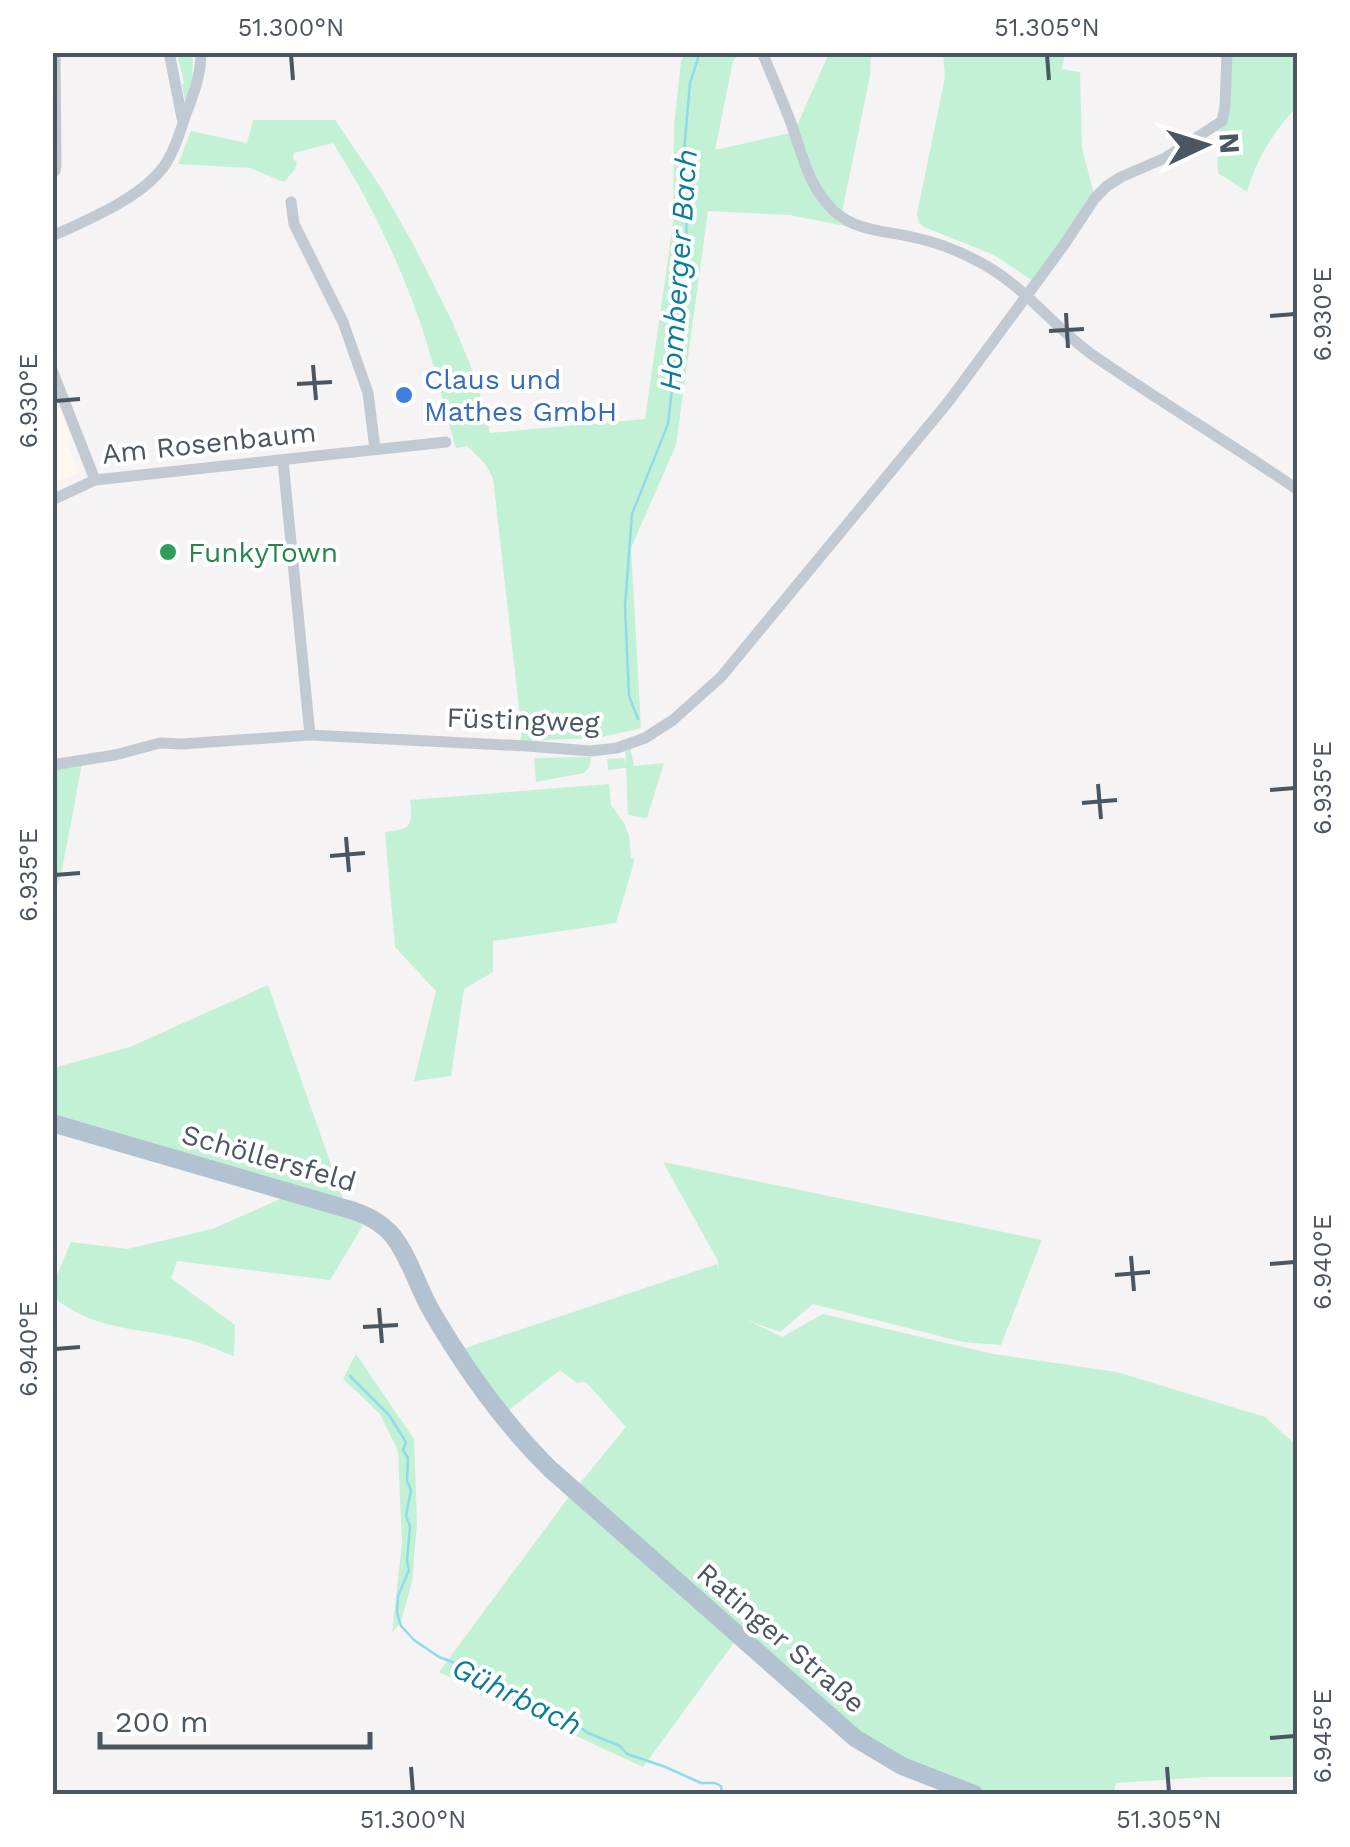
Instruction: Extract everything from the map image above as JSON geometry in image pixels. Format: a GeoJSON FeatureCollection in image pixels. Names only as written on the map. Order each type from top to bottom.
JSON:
{"type":"FeatureCollection","features":[{"type":"Feature","properties":{"kind":"main road","name":"Schöllersfeld"},"geometry":{"type":"LineString","coordinates":[[52,1123],[378,1221],[396,1241],[434,1316],[490,1398],[538,1457],[573,1491]]}},
{"type":"Feature","properties":{"kind":"main road","name":"Ratinger Straße"},"geometry":{"type":"LineString","coordinates":[[573,1491],[855,1738],[887,1758],[974,1794]]}},
{"type":"Feature","properties":{"kind":"street"},"geometry":{"type":"LineString","coordinates":[[54,169],[55,52]]}},
{"type":"Feature","properties":{"kind":"street"},"geometry":{"type":"LineString","coordinates":[[169,52],[183,122]]}},
{"type":"Feature","properties":{"kind":"street"},"geometry":{"type":"LineString","coordinates":[[52,236],[100,213],[157,176],[169,159],[183,122],[199,75],[201,52]]}},
{"type":"Feature","properties":{"kind":"street"},"geometry":{"type":"LineString","coordinates":[[762,52],[810,178],[836,214],[864,227],[916,238],[1005,277],[1091,354],[1298,490]]}},
{"type":"Feature","properties":{"kind":"street","name":"Füstingweg"},"geometry":{"type":"LineString","coordinates":[[52,765],[160,744],[310,735],[591,751],[632,743],[662,728],[721,678],[948,401],[1095,198],[1108,186],[1165,158],[1222,121],[1228,52]]}},
{"type":"Feature","properties":{"kind":"street"},"geometry":{"type":"LineString","coordinates":[[291,202],[294,224],[343,322],[368,393],[375,450]]}},
{"type":"Feature","properties":{"kind":"street"},"geometry":{"type":"LineString","coordinates":[[52,370],[94,480]]}},
{"type":"Feature","properties":{"kind":"street","name":"Am Rosenbaum"},"geometry":{"type":"LineString","coordinates":[[52,500],[94,480],[446,442]]}},
{"type":"Feature","properties":{"kind":"street"},"geometry":{"type":"LineString","coordinates":[[283,461],[310,735]]}},
{"type":"Feature","properties":{"kind":"shaded area"},"geometry":{"type":"Polygon","coordinates":[[[53,389],[71,437],[67,439],[78,473],[53,483],[53,389]]]}},
{"type":"Feature","properties":{"kind":"green space"},"geometry":{"type":"Polygon","coordinates":[[[177,53],[193,53],[186,107],[184,83],[177,53]]]}},
{"type":"Feature","properties":{"kind":"green space"},"geometry":{"type":"Polygon","coordinates":[[[685,53],[740,53],[733,61],[715,150],[790,133],[799,161],[850,227],[790,215],[708,211],[676,445],[631,548],[641,728],[598,738],[520,741],[493,478],[467,446],[456,448],[411,299],[382,230],[346,164],[333,143],[294,153],[295,169],[284,182],[250,168],[178,164],[191,131],[247,143],[253,120],[335,120],[381,188],[452,321],[476,379],[490,433],[645,419],[673,224],[674,126],[685,53]]]}},
{"type":"Feature","properties":{"kind":"green space"},"geometry":{"type":"Polygon","coordinates":[[[829,53],[871,53],[842,213],[825,195],[796,128],[829,53]]]}},
{"type":"Feature","properties":{"kind":"green space"},"geometry":{"type":"Polygon","coordinates":[[[943,53],[1106,53],[1065,55],[1062,69],[1080,72],[1082,148],[1094,194],[1033,281],[994,255],[919,223],[917,214],[945,77],[943,53]]]}},
{"type":"Feature","properties":{"kind":"green space"},"geometry":{"type":"Polygon","coordinates":[[[1226,53],[1297,53],[1297,107],[1267,146],[1247,192],[1218,173],[1216,126],[1222,120],[1226,53]]]}},
{"type":"Feature","properties":{"kind":"green space"},"geometry":{"type":"Polygon","coordinates":[[[630,746],[634,766],[664,763],[647,818],[628,815],[626,768],[608,770],[607,759],[624,758],[626,764],[625,747],[630,746]]]}},
{"type":"Feature","properties":{"kind":"green space"},"geometry":{"type":"Polygon","coordinates":[[[591,757],[584,773],[536,782],[534,758],[591,757]]]}},
{"type":"Feature","properties":{"kind":"green space"},"geometry":{"type":"Polygon","coordinates":[[[82,764],[61,875],[53,897],[53,769],[82,764]]]}},
{"type":"Feature","properties":{"kind":"green space"},"geometry":{"type":"Polygon","coordinates":[[[609,784],[611,805],[624,823],[631,858],[635,859],[616,923],[493,941],[493,972],[464,989],[451,1076],[414,1081],[436,991],[395,947],[385,832],[408,825],[410,800],[609,784]]]}},
{"type":"Feature","properties":{"kind":"green space"},"geometry":{"type":"Polygon","coordinates":[[[268,985],[344,1202],[53,1115],[53,1068],[130,1047],[268,985]]]}},
{"type":"Feature","properties":{"kind":"green space"},"geometry":{"type":"Polygon","coordinates":[[[663,1162],[1042,1240],[1001,1345],[963,1342],[813,1304],[780,1332],[747,1320],[782,1337],[823,1314],[993,1354],[1117,1372],[1265,1417],[1297,1446],[1297,1777],[1116,1783],[1113,1794],[988,1794],[904,1762],[880,1750],[576,1488],[626,1427],[586,1382],[577,1383],[560,1370],[509,1410],[462,1349],[717,1264],[719,1271],[718,1261],[663,1162]]]}},
{"type":"Feature","properties":{"kind":"green space"},"geometry":{"type":"Polygon","coordinates":[[[287,1196],[366,1220],[330,1280],[177,1261],[171,1278],[235,1325],[234,1356],[188,1339],[99,1322],[53,1297],[52,1277],[56,1277],[71,1242],[127,1249],[212,1229],[287,1196]]]}},
{"type":"Feature","properties":{"kind":"green space"},"geometry":{"type":"Polygon","coordinates":[[[356,1354],[414,1439],[417,1523],[412,1582],[401,1621],[392,1633],[402,1543],[398,1451],[380,1414],[343,1379],[356,1354]]]}},
{"type":"Feature","properties":{"kind":"green space"},"geometry":{"type":"Polygon","coordinates":[[[571,1494],[736,1640],[643,1767],[439,1672],[571,1494]]]}},
{"type":"Feature","properties":{"kind":"waterway","name":"Homberger Bach"},"geometry":{"type":"LineString","coordinates":[[638,719],[629,696],[625,606],[632,514],[668,424],[686,245],[684,151],[690,83],[700,52]]}},
{"type":"Feature","properties":{"kind":"waterway","name":"Gührbach"},"geometry":{"type":"LineString","coordinates":[[350,1376],[389,1415],[406,1442],[403,1450],[408,1458],[407,1481],[411,1490],[406,1516],[410,1526],[409,1570],[398,1596],[401,1626],[439,1657],[466,1667],[498,1690],[544,1714],[570,1720],[588,1733],[620,1746],[627,1754],[701,1783],[715,1783],[721,1786],[722,1794]]}},
{"type":"Feature","properties":{"kind":"place","name":"Claus und Mathes GmbH"},"geometry":{"type":"Point","coordinates":[404,395]}},
{"type":"Feature","properties":{"kind":"place","name":"FunkyTown"},"geometry":{"type":"Point","coordinates":[168,552]}}]}
